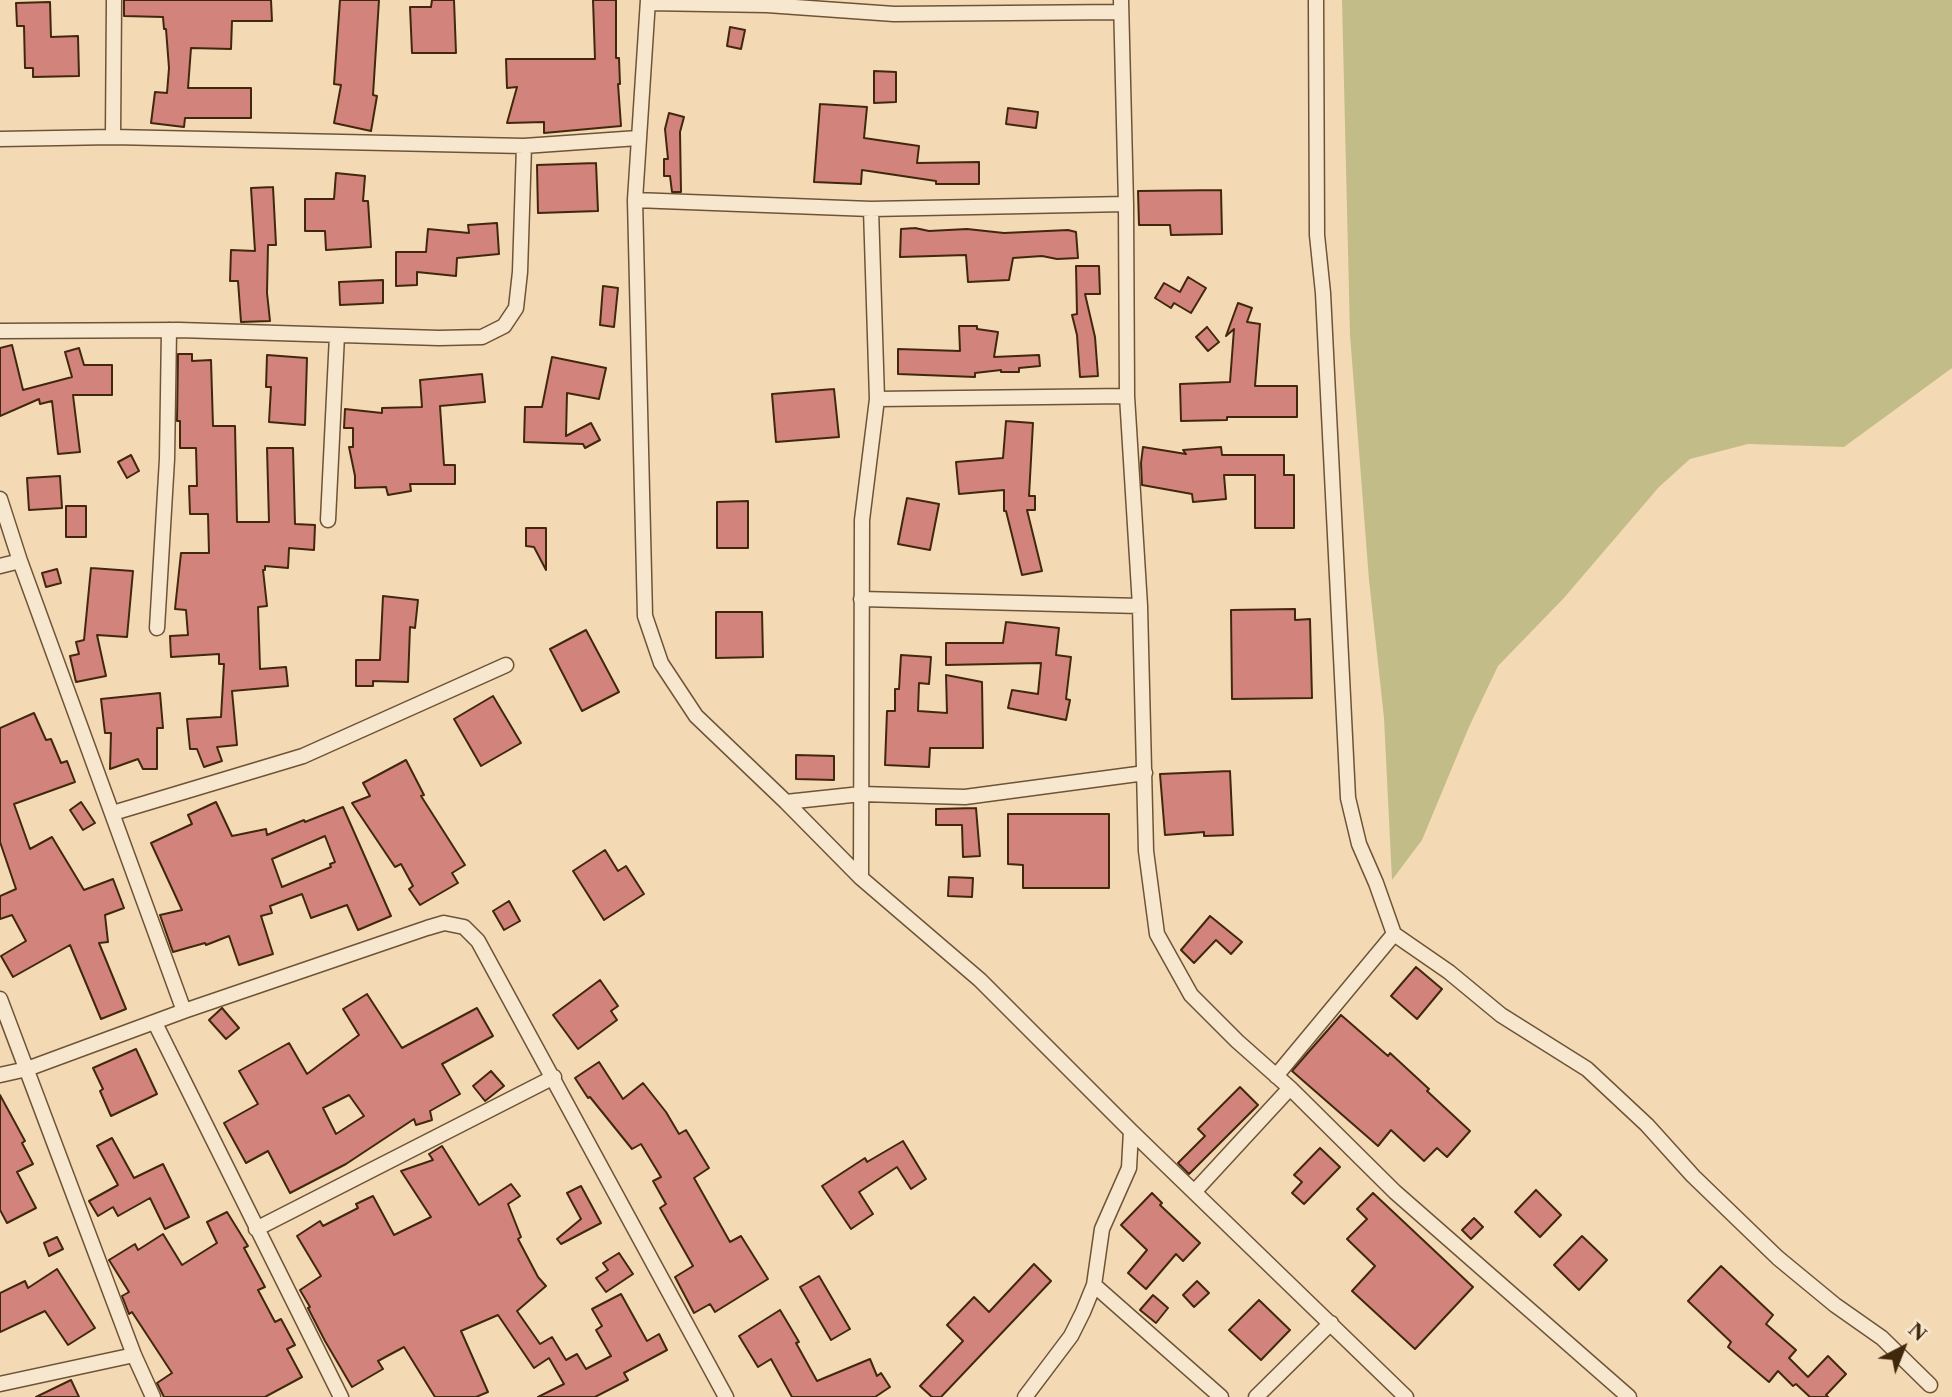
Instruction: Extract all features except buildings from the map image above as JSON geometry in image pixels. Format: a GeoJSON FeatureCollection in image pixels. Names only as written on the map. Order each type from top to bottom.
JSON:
{"type":"FeatureCollection","features":[{"type":"Feature","properties":{"kind":"street"},"geometry":{"type":"LineString","coordinates":[[113,137],[114,0]]}},
{"type":"Feature","properties":{"kind":"street"},"geometry":{"type":"LineString","coordinates":[[1316,0],[1317,235],[1323,293],[1348,797],[1359,844],[1377,883],[1394,934],[1449,972],[1501,1014],[1587,1069],[1647,1125],[1693,1176],[1778,1258],[1835,1305],[1882,1338],[1930,1385]]}},
{"type":"Feature","properties":{"kind":"street"},"geometry":{"type":"LineString","coordinates":[[1406,1397],[1131,1131],[980,980],[861,878],[696,716],[661,663],[645,616],[635,200],[648,2],[767,5],[894,14],[1121,6],[1128,396],[1140,606],[1146,850],[1157,934],[1191,995],[1237,1041],[1290,1088],[1395,1192],[1629,1397]]}},
{"type":"Feature","properties":{"kind":"street"},"geometry":{"type":"LineString","coordinates":[[0,139],[113,137],[524,146],[638,138]]}},
{"type":"Feature","properties":{"kind":"street"},"geometry":{"type":"LineString","coordinates":[[0,331],[169,330],[482,337],[504,326],[516,308],[520,272],[524,146]]}},
{"type":"Feature","properties":{"kind":"street"},"geometry":{"type":"LineString","coordinates":[[635,200],[871,209],[1126,205]]}},
{"type":"Feature","properties":{"kind":"street"},"geometry":{"type":"LineString","coordinates":[[861,878],[862,520],[877,399],[871,209]]}},
{"type":"Feature","properties":{"kind":"street"},"geometry":{"type":"LineString","coordinates":[[157,628],[165,500],[169,330]]}},
{"type":"Feature","properties":{"kind":"street"},"geometry":{"type":"LineString","coordinates":[[328,520],[337,335]]}},
{"type":"Feature","properties":{"kind":"street"},"geometry":{"type":"LineString","coordinates":[[877,399],[1128,396]]}},
{"type":"Feature","properties":{"kind":"street"},"geometry":{"type":"LineString","coordinates":[[0,499],[20,561],[184,1011]]}},
{"type":"Feature","properties":{"kind":"street"},"geometry":{"type":"LineString","coordinates":[[0,566],[20,561]]}},
{"type":"Feature","properties":{"kind":"street"},"geometry":{"type":"LineString","coordinates":[[860,599],[1140,606]]}},
{"type":"Feature","properties":{"kind":"street"},"geometry":{"type":"LineString","coordinates":[[113,813],[303,756],[506,665]]}},
{"type":"Feature","properties":{"kind":"street"},"geometry":{"type":"LineString","coordinates":[[786,802],[861,794],[965,797],[1145,773]]}},
{"type":"Feature","properties":{"kind":"street"},"geometry":{"type":"LineString","coordinates":[[0,1075],[27,1069],[184,1011],[444,923],[464,927],[478,941],[554,1077],[726,1397]]}},
{"type":"Feature","properties":{"kind":"street"},"geometry":{"type":"LineString","coordinates":[[1276,1076],[1394,934]]}},
{"type":"Feature","properties":{"kind":"street"},"geometry":{"type":"LineString","coordinates":[[0,999],[134,1354],[153,1397]]}},
{"type":"Feature","properties":{"kind":"street"},"geometry":{"type":"LineString","coordinates":[[155,1023],[341,1397]]}},
{"type":"Feature","properties":{"kind":"street"},"geometry":{"type":"LineString","coordinates":[[256,1229],[554,1077]]}},
{"type":"Feature","properties":{"kind":"street"},"geometry":{"type":"LineString","coordinates":[[1195,1191],[1290,1088]]}},
{"type":"Feature","properties":{"kind":"street"},"geometry":{"type":"LineString","coordinates":[[1026,1397],[1071,1336],[1094,1285],[1102,1230],[1129,1168],[1131,1131]]}},
{"type":"Feature","properties":{"kind":"street"},"geometry":{"type":"LineString","coordinates":[[1094,1285],[1222,1397]]}},
{"type":"Feature","properties":{"kind":"street"},"geometry":{"type":"LineString","coordinates":[[1256,1397],[1331,1323]]}},
{"type":"Feature","properties":{"kind":"street"},"geometry":{"type":"LineString","coordinates":[[0,1384],[134,1354]]}},
{"type":"Feature","properties":{"kind":"shaded area"},"geometry":{"type":"Polygon","coordinates":[[[1342,0],[1952,0],[1952,368],[1844,447],[1748,444],[1690,459],[1659,487],[1563,599],[1498,666],[1469,727],[1422,840],[1392,880],[1384,718],[1369,580],[1350,335],[1342,0]]]}}]}
